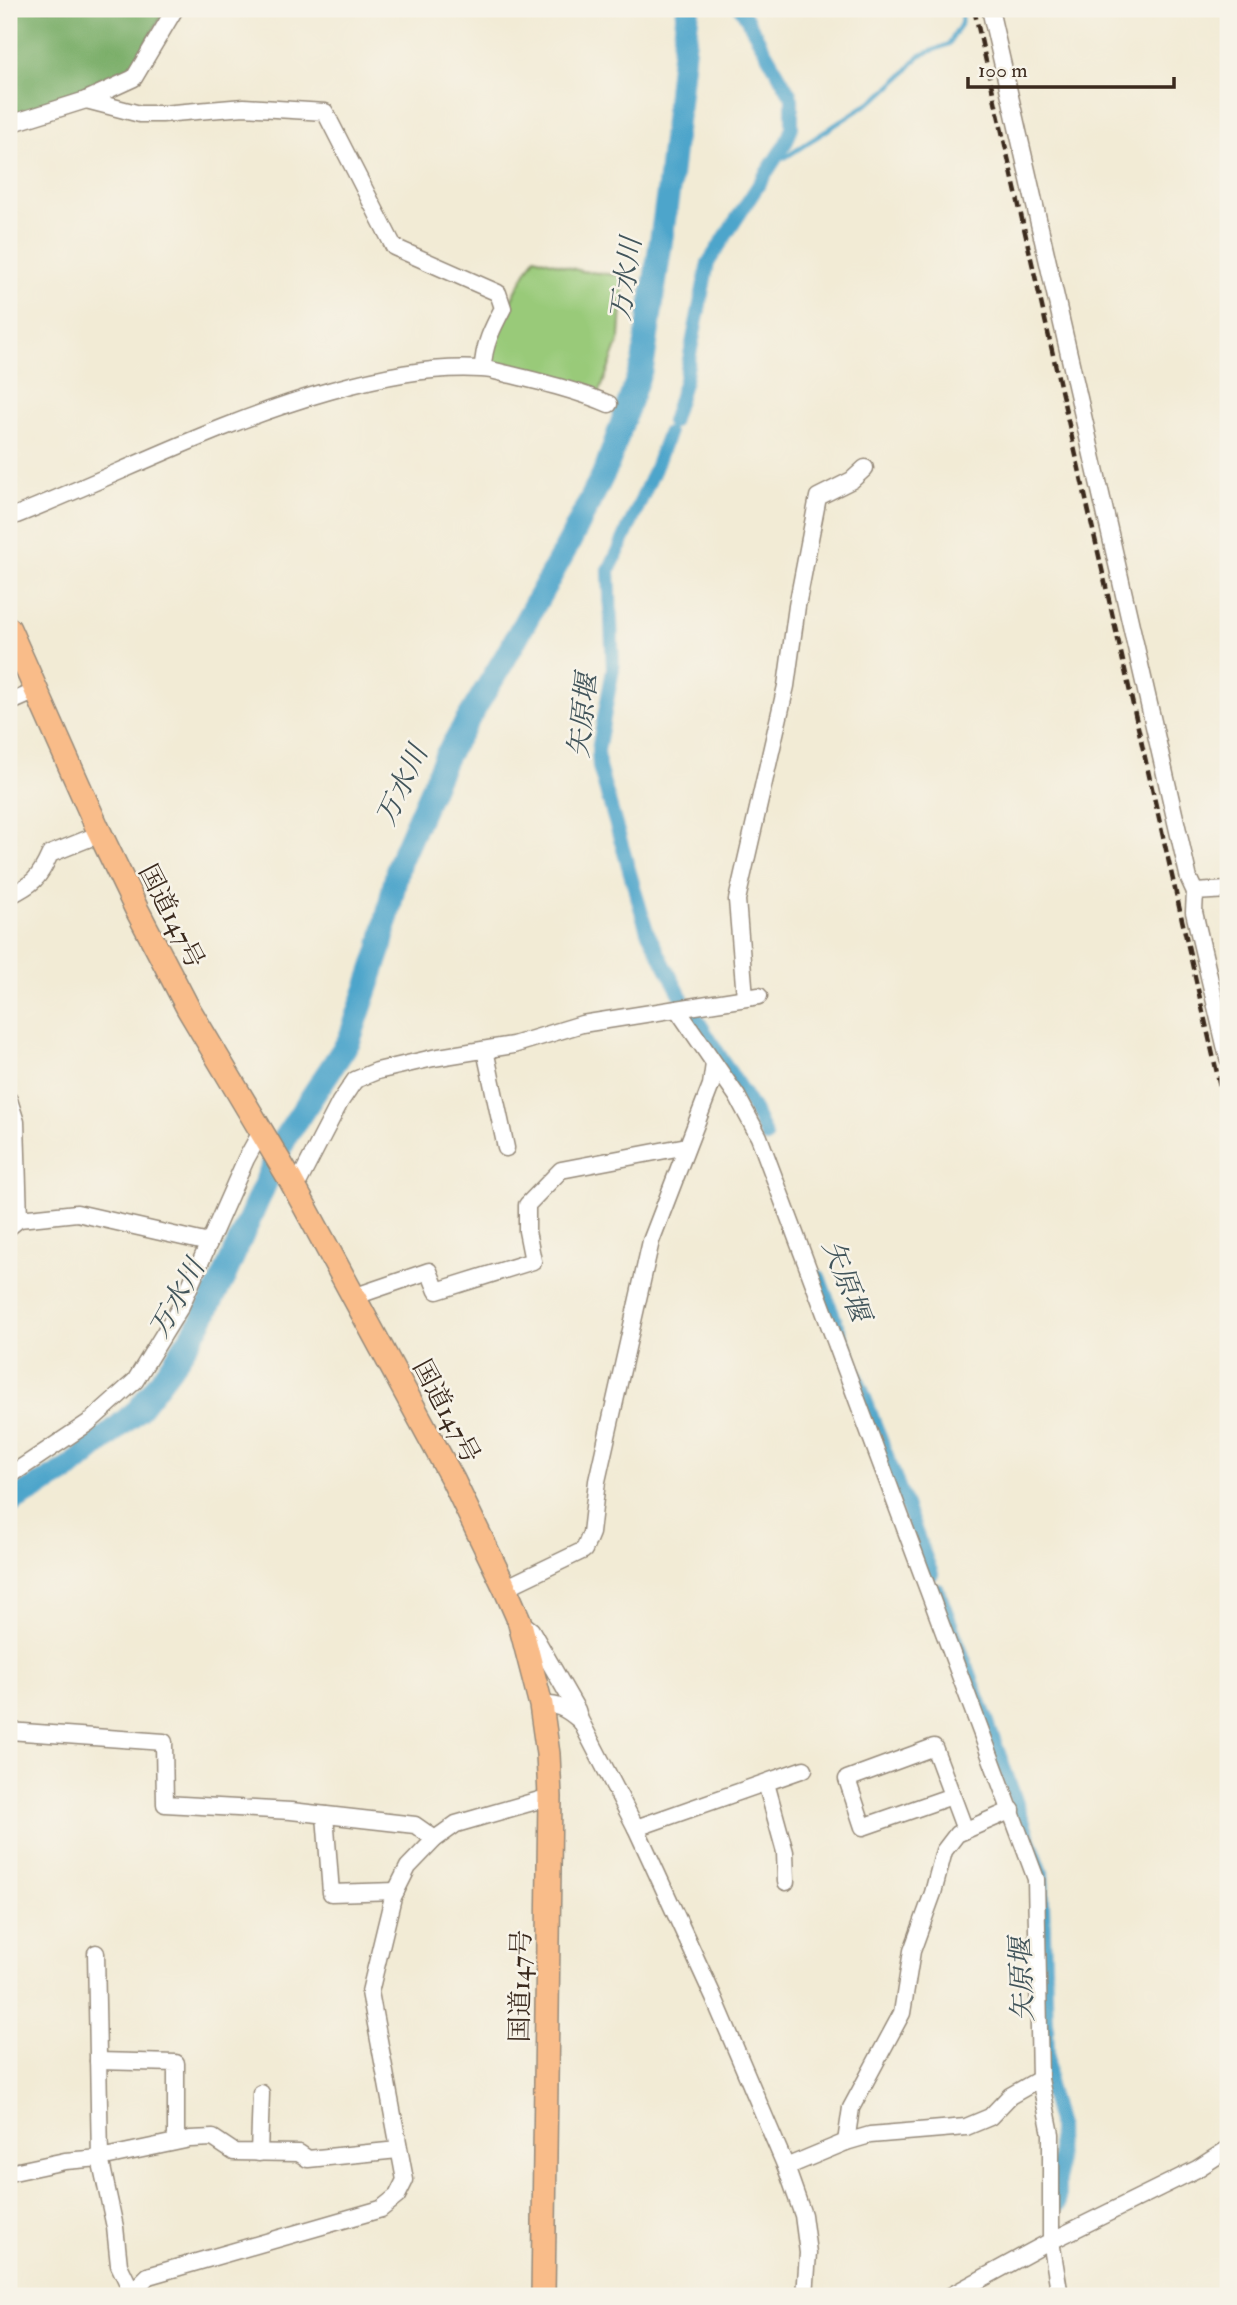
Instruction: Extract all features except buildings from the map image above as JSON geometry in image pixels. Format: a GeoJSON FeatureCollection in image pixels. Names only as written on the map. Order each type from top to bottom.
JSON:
{"type":"FeatureCollection","features":[{"type":"Feature","properties":{"kind":"highway","name":"国道147号"},"geometry":{"type":"LineString","coordinates":[[9,629],[100,834],[187,1008],[293,1185],[453,1480],[519,1620],[541,1705],[548,1754],[550,1797],[543,2296]]}},
{"type":"Feature","properties":{"kind":"street"},"geometry":{"type":"LineString","coordinates":[[9,121],[26,120],[86,100],[134,78],[175,9]]}},
{"type":"Feature","properties":{"kind":"street"},"geometry":{"type":"LineString","coordinates":[[990,9],[1082,407],[1105,519],[1189,879],[1195,892],[1194,912],[1228,1058]]}},
{"type":"Feature","properties":{"kind":"street"},"geometry":{"type":"LineString","coordinates":[[86,100],[140,114],[244,107],[325,111],[394,247],[498,293],[503,308],[491,331],[483,358],[483,369]]}},
{"type":"Feature","properties":{"kind":"street"},"geometry":{"type":"LineString","coordinates":[[9,518],[225,426],[302,399],[419,370],[483,369],[548,384],[608,404]]}},
{"type":"Feature","properties":{"kind":"street"},"geometry":{"type":"LineString","coordinates":[[293,1185],[355,1080],[377,1071],[433,1058],[513,1045],[582,1024],[752,997],[737,900],[786,686],[797,606],[818,497],[852,480],[865,468]]}},
{"type":"Feature","properties":{"kind":"street"},"geometry":{"type":"LineString","coordinates":[[9,703],[36,691]]}},
{"type":"Feature","properties":{"kind":"street"},"geometry":{"type":"LineString","coordinates":[[9,896],[41,876],[50,854],[100,834]]}},
{"type":"Feature","properties":{"kind":"street"},"geometry":{"type":"LineString","coordinates":[[1195,892],[1228,890]]}},
{"type":"Feature","properties":{"kind":"street"},"geometry":{"type":"LineString","coordinates":[[677,1009],[737,1096],[759,1137],[1036,1879],[1040,2079],[1051,2134],[1051,2241],[1060,2296]]}},
{"type":"Feature","properties":{"kind":"street"},"geometry":{"type":"LineString","coordinates":[[485,1050],[506,1148]]}},
{"type":"Feature","properties":{"kind":"street"},"geometry":{"type":"LineString","coordinates":[[505,1588],[584,1550],[591,1533],[597,1481],[651,1241],[711,1085],[714,1064]]}},
{"type":"Feature","properties":{"kind":"street"},"geometry":{"type":"LineString","coordinates":[[9,1100],[16,1122],[14,1223],[78,1213],[209,1243]]}},
{"type":"Feature","properties":{"kind":"street"},"geometry":{"type":"LineString","coordinates":[[9,1476],[88,1423],[135,1381],[181,1306],[262,1135]]}},
{"type":"Feature","properties":{"kind":"street"},"geometry":{"type":"LineString","coordinates":[[353,1297],[429,1271],[436,1291],[533,1261],[527,1231],[527,1205],[561,1170],[687,1146]]}},
{"type":"Feature","properties":{"kind":"street"},"geometry":{"type":"LineString","coordinates":[[519,1620],[531,1630],[577,1710],[636,1828],[714,1998],[786,2167],[803,2215],[808,2253],[805,2296]]}},
{"type":"Feature","properties":{"kind":"street"},"geometry":{"type":"LineString","coordinates":[[541,1705],[564,1707],[580,1720]]}},
{"type":"Feature","properties":{"kind":"street"},"geometry":{"type":"LineString","coordinates":[[9,1731],[164,1742],[165,1804],[325,1815],[415,1825],[435,1839]]}},
{"type":"Feature","properties":{"kind":"street"},"geometry":{"type":"LineString","coordinates":[[952,1797],[863,1827],[847,1779],[934,1747],[965,1830]]}},
{"type":"Feature","properties":{"kind":"street"},"geometry":{"type":"LineString","coordinates":[[636,1828],[804,1769]]}},
{"type":"Feature","properties":{"kind":"street"},"geometry":{"type":"LineString","coordinates":[[766,1783],[785,1852],[786,1882]]}},
{"type":"Feature","properties":{"kind":"street"},"geometry":{"type":"LineString","coordinates":[[96,1953],[100,2158],[115,2227],[119,2265],[132,2294],[148,2276],[382,2209],[397,2196],[405,2180],[370,1992],[397,1891],[408,1867],[435,1839],[456,1824],[550,1797]]}},
{"type":"Feature","properties":{"kind":"street"},"geometry":{"type":"LineString","coordinates":[[846,2142],[851,2108],[902,2013],[912,1951],[944,1851],[957,1834],[1012,1810]]}},
{"type":"Feature","properties":{"kind":"street"},"geometry":{"type":"LineString","coordinates":[[325,1815],[331,1893],[397,1891]]}},
{"type":"Feature","properties":{"kind":"street"},"geometry":{"type":"LineString","coordinates":[[98,2061],[176,2063],[176,2141]]}},
{"type":"Feature","properties":{"kind":"street"},"geometry":{"type":"LineString","coordinates":[[786,2167],[870,2135],[966,2127],[990,2117],[1010,2096],[1040,2079]]}},
{"type":"Feature","properties":{"kind":"street"},"geometry":{"type":"LineString","coordinates":[[259,2153],[261,2093]]}},
{"type":"Feature","properties":{"kind":"street"},"geometry":{"type":"LineString","coordinates":[[9,2173],[65,2161],[100,2158],[190,2138],[214,2138],[234,2152],[299,2153],[308,2159],[398,2150]]}},
{"type":"Feature","properties":{"kind":"street"},"geometry":{"type":"LineString","coordinates":[[950,2296],[978,2290],[1051,2241],[1196,2169],[1228,2149]]}},
{"type":"Feature","properties":{"kind":"green space"},"geometry":{"type":"Polygon","coordinates":[[[9,9],[166,9],[128,73],[84,96],[14,117],[9,115],[9,9]]]}},
{"type":"Feature","properties":{"kind":"green space"},"geometry":{"type":"Polygon","coordinates":[[[535,257],[581,271],[624,276],[620,338],[599,394],[488,361],[508,307],[535,257]]]}},
{"type":"Feature","properties":{"kind":"waterway","name":"万水川"},"geometry":{"type":"LineString","coordinates":[[9,1503],[70,1468],[138,1410],[169,1370],[199,1325],[224,1277],[286,1136],[349,1041],[380,950],[399,863],[446,756],[505,658],[570,541],[606,469],[643,363],[669,186],[688,9]]}},
{"type":"Feature","properties":{"kind":"waterway","name":"矢原堰"},"geometry":{"type":"LineString","coordinates":[[741,9],[790,94]]}},
{"type":"Feature","properties":{"kind":"waterway"},"geometry":{"type":"LineString","coordinates":[[775,159],[786,157],[881,95],[919,56],[949,44],[961,24],[963,9]]}},
{"type":"Feature","properties":{"kind":"waterway","name":"矢原堰"},"geometry":{"type":"LineString","coordinates":[[672,422],[685,380],[708,263],[787,141],[792,127],[792,99]]}},
{"type":"Feature","properties":{"kind":"waterway","name":"矢原堰"},"geometry":{"type":"LineString","coordinates":[[620,547],[668,434]]}},
{"type":"Feature","properties":{"kind":"waterway","name":"矢原堰"},"geometry":{"type":"LineString","coordinates":[[618,552],[609,570],[613,669],[598,750],[599,767],[647,931],[682,998]]}},
{"type":"Feature","properties":{"kind":"waterway","name":"矢原堰"},"geometry":{"type":"LineString","coordinates":[[694,1014],[754,1110],[766,1137]]}},
{"type":"Feature","properties":{"kind":"waterway","name":"矢原堰"},"geometry":{"type":"LineString","coordinates":[[819,1277],[932,1574]]}},
{"type":"Feature","properties":{"kind":"waterway","name":"矢原堰"},"geometry":{"type":"LineString","coordinates":[[938,1590],[989,1725]]}},
{"type":"Feature","properties":{"kind":"waterway","name":"矢原堰"},"geometry":{"type":"LineString","coordinates":[[992,1734],[1042,1873],[1049,2089],[1058,2122],[1059,2205]]}},
{"type":"Feature","properties":{"kind":"railway"},"geometry":{"type":"LineString","coordinates":[[974,9],[1228,1121]]}}]}
